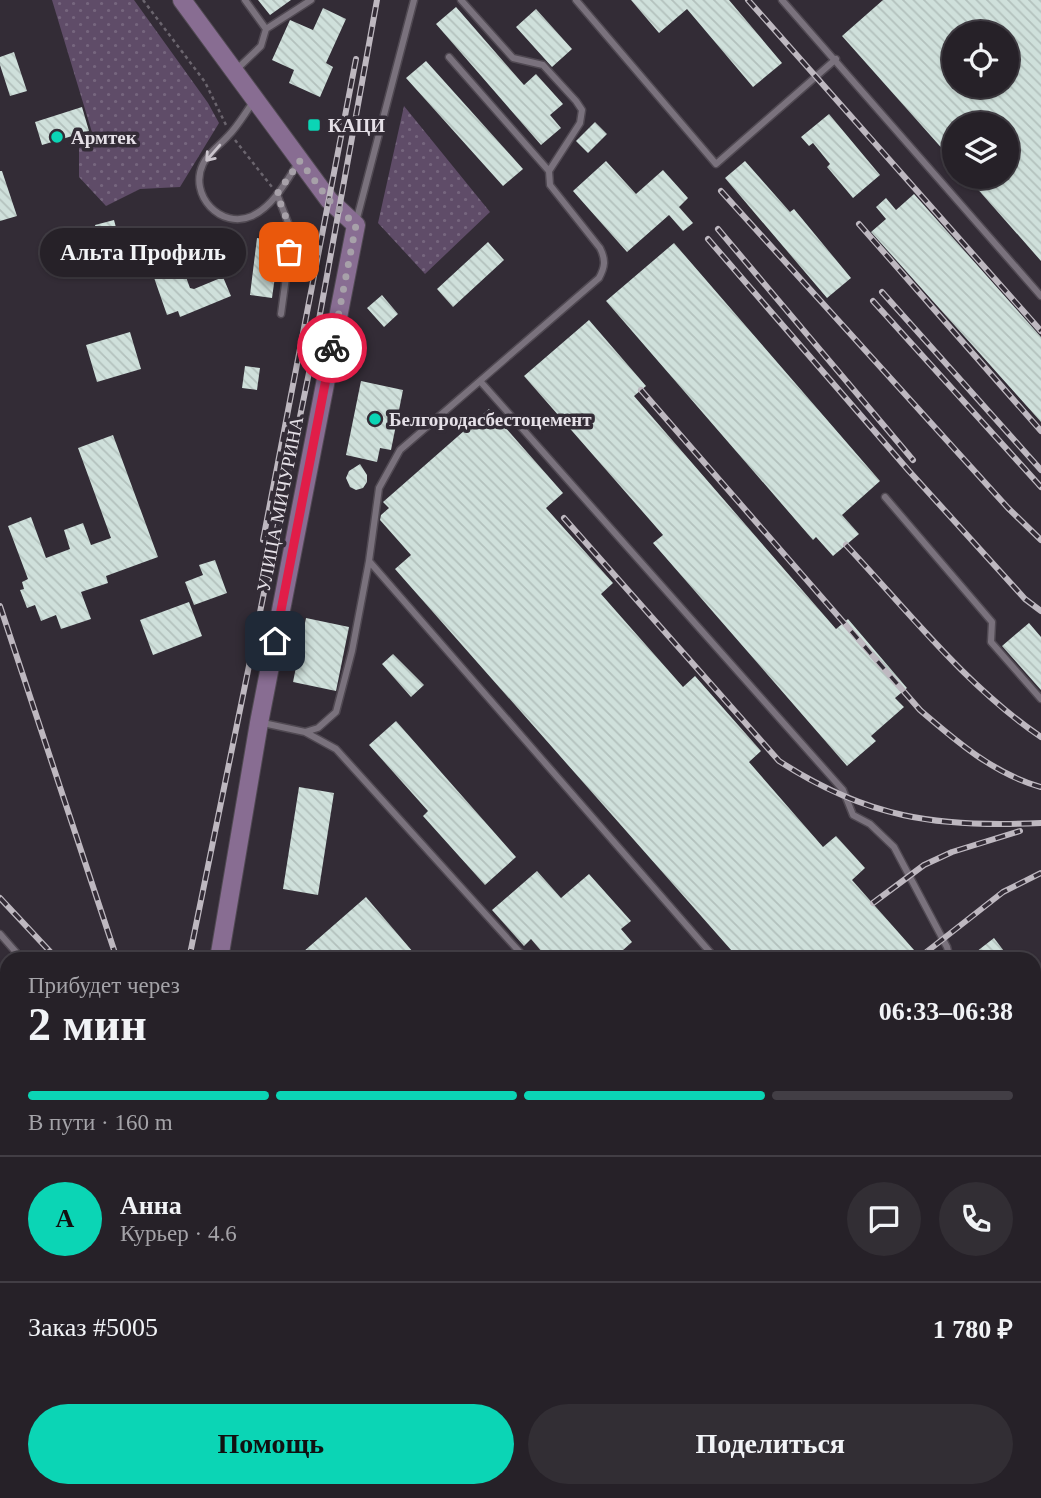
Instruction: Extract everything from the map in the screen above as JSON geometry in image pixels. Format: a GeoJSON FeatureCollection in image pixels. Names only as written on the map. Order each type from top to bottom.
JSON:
{"type":"FeatureCollection","features":[{"type":"Feature","properties":{"kind":"street"},"geometry":{"type":"LineString","coordinates":[[182,0],[329,200],[356,225]]}},
{"type":"Feature","properties":{"kind":"street","name":"УЛИЦА МИЧУРИНА"},"geometry":{"type":"LineString","coordinates":[[220,952],[259,723],[356,225]]}},
{"type":"Feature","properties":{"kind":"lane"},"geometry":{"type":"LineString","coordinates":[[245,0],[266,29]]}},
{"type":"Feature","properties":{"kind":"lane"},"geometry":{"type":"LineString","coordinates":[[235,72],[261,46],[266,29],[312,0]]}},
{"type":"Feature","properties":{"kind":"lane"},"geometry":{"type":"LineString","coordinates":[[356,225],[414,0]]}},
{"type":"Feature","properties":{"kind":"lane"},"geometry":{"type":"LineString","coordinates":[[305,732],[318,728],[336,712],[352,651],[379,488],[389,466],[400,450],[599,278],[605,267],[600,248],[550,185],[549,171],[580,123],[582,110],[543,65],[513,58],[461,0]]}},
{"type":"Feature","properties":{"kind":"lane"},"geometry":{"type":"LineString","coordinates":[[576,0],[716,164],[836,60]]}},
{"type":"Feature","properties":{"kind":"lane"},"geometry":{"type":"LineString","coordinates":[[782,0],[1041,296]]}},
{"type":"Feature","properties":{"kind":"lane"},"geometry":{"type":"LineString","coordinates":[[449,57],[549,171]]}},
{"type":"Feature","properties":{"kind":"lane"},"geometry":{"type":"LineString","coordinates":[[255,99],[230,134],[202,165],[199,179],[201,194],[209,207],[228,218],[250,217],[263,209],[277,194],[300,161]]}},
{"type":"Feature","properties":{"kind":"lane"},"geometry":{"type":"LineString","coordinates":[[277,194],[292,233],[281,314]]}},
{"type":"Feature","properties":{"kind":"lane"},"geometry":{"type":"LineString","coordinates":[[480,381],[837,783],[848,799],[853,814],[870,824],[894,847],[948,952]]}},
{"type":"Feature","properties":{"kind":"lane"},"geometry":{"type":"LineString","coordinates":[[885,497],[992,622],[990,642],[1041,699]]}},
{"type":"Feature","properties":{"kind":"lane"},"geometry":{"type":"LineString","coordinates":[[369,561],[710,952]]}},
{"type":"Feature","properties":{"kind":"lane"},"geometry":{"type":"LineString","coordinates":[[259,723],[305,732],[336,749],[520,952]]}},
{"type":"Feature","properties":{"kind":"lane"},"geometry":{"type":"LineString","coordinates":[[0,934],[16,952]]}},
{"type":"Feature","properties":{"kind":"path"},"geometry":{"type":"LineString","coordinates":[[143,0],[205,82],[230,134],[277,194]]}},
{"type":"Feature","properties":{"kind":"shaded area"},"geometry":{"type":"Polygon","coordinates":[[[52,0],[134,0],[208,103],[219,123],[180,187],[140,189],[106,206],[79,177],[79,148],[94,139],[52,0]]]}},
{"type":"Feature","properties":{"kind":"shaded area"},"geometry":{"type":"Polygon","coordinates":[[[404,106],[490,212],[425,274],[378,223],[404,106]]]}},
{"type":"Feature","properties":{"kind":"building"},"geometry":{"type":"Polygon","coordinates":[[[258,0],[291,0],[270,15],[258,0]]]}},
{"type":"Feature","properties":{"kind":"building"},"geometry":{"type":"Polygon","coordinates":[[[631,0],[729,0],[782,63],[753,87],[687,9],[659,33],[631,0]]]}},
{"type":"Feature","properties":{"kind":"building"},"geometry":{"type":"Polygon","coordinates":[[[883,0],[1041,0],[1041,261],[978,189],[1019,189],[1019,112],[942,112],[942,148],[842,36],[883,0]]]}},
{"type":"Feature","properties":{"kind":"building"},"geometry":{"type":"Polygon","coordinates":[[[456,7],[524,85],[536,74],[563,104],[550,115],[561,128],[541,145],[436,24],[456,7]]]}},
{"type":"Feature","properties":{"kind":"building"},"geometry":{"type":"Polygon","coordinates":[[[323,8],[346,19],[326,63],[333,67],[320,97],[289,83],[294,70],[272,60],[290,20],[313,30],[323,8]]]}},
{"type":"Feature","properties":{"kind":"building"},"geometry":{"type":"Polygon","coordinates":[[[536,9],[572,49],[552,67],[516,27],[536,9]]]}},
{"type":"Feature","properties":{"kind":"building"},"geometry":{"type":"Polygon","coordinates":[[[14,52],[27,91],[10,96],[0,57],[14,52]]]}},
{"type":"Feature","properties":{"kind":"building"},"geometry":{"type":"Polygon","coordinates":[[[426,61],[523,169],[503,186],[406,78],[426,61]]]}},
{"type":"Feature","properties":{"kind":"building"},"geometry":{"type":"Polygon","coordinates":[[[82,107],[89,131],[42,145],[35,122],[82,107]]]}},
{"type":"Feature","properties":{"kind":"building"},"geometry":{"type":"Polygon","coordinates":[[[829,114],[880,175],[853,198],[827,167],[830,164],[813,143],[809,146],[801,137],[829,114]]]}},
{"type":"Feature","properties":{"kind":"building"},"geometry":{"type":"Polygon","coordinates":[[[595,122],[607,134],[588,153],[576,141],[595,122]]]}},
{"type":"Feature","properties":{"kind":"building"},"geometry":{"type":"Polygon","coordinates":[[[606,161],[636,194],[663,170],[688,198],[679,207],[693,223],[683,231],[669,215],[627,252],[573,191],[606,161]]]}},
{"type":"Feature","properties":{"kind":"building"},"geometry":{"type":"Polygon","coordinates":[[[745,161],[790,212],[794,209],[851,278],[827,298],[725,178],[745,161]]]}},
{"type":"Feature","properties":{"kind":"building"},"geometry":{"type":"Polygon","coordinates":[[[0,171],[17,216],[0,221],[0,171]]]}},
{"type":"Feature","properties":{"kind":"building"},"geometry":{"type":"Polygon","coordinates":[[[914,194],[1041,337],[1041,422],[871,232],[886,219],[876,207],[886,198],[896,210],[914,194]]]}},
{"type":"Feature","properties":{"kind":"building"},"geometry":{"type":"Polygon","coordinates":[[[114,220],[118,235],[99,240],[95,225],[114,220]]]}},
{"type":"Feature","properties":{"kind":"building"},"geometry":{"type":"Polygon","coordinates":[[[257,238],[280,241],[272,298],[250,295],[257,238]]]}},
{"type":"Feature","properties":{"kind":"building"},"geometry":{"type":"Polygon","coordinates":[[[488,242],[504,260],[453,307],[437,289],[488,242]]]}},
{"type":"Feature","properties":{"kind":"building"},"geometry":{"type":"Polygon","coordinates":[[[674,243],[880,481],[842,515],[859,534],[833,556],[816,537],[813,540],[606,301],[674,243]]]}},
{"type":"Feature","properties":{"kind":"building"},"geometry":{"type":"Polygon","coordinates":[[[179,258],[190,288],[194,289],[223,277],[231,296],[180,317],[178,311],[167,315],[151,269],[179,258]]]}},
{"type":"Feature","properties":{"kind":"building"},"geometry":{"type":"Polygon","coordinates":[[[382,295],[398,314],[384,327],[367,308],[382,295]]]}},
{"type":"Feature","properties":{"kind":"building"},"geometry":{"type":"Polygon","coordinates":[[[589,320],[646,386],[634,396],[836,629],[848,619],[907,688],[895,698],[904,707],[871,736],[876,741],[847,766],[653,543],[663,535],[524,376],[589,320]]]}},
{"type":"Feature","properties":{"kind":"building"},"geometry":{"type":"Polygon","coordinates":[[[130,332],[141,369],[97,382],[86,345],[130,332]]]}},
{"type":"Feature","properties":{"kind":"building"},"geometry":{"type":"Polygon","coordinates":[[[245,366],[260,368],[257,390],[242,388],[245,366]]]}},
{"type":"Feature","properties":{"kind":"building","name":"Белгородасбестоцемент"},"geometry":{"type":"Polygon","coordinates":[[[361,381],[403,390],[391,450],[380,448],[377,462],[346,455],[361,381]]]}},
{"type":"Feature","properties":{"kind":"building"},"geometry":{"type":"Polygon","coordinates":[[[489,409],[563,493],[546,508],[613,583],[601,594],[683,687],[695,676],[761,751],[749,762],[823,847],[836,836],[865,868],[852,880],[916,952],[733,952],[395,569],[411,555],[380,520],[381,515],[389,508],[383,502],[489,409]]]}},
{"type":"Feature","properties":{"kind":"building"},"geometry":{"type":"Polygon","coordinates":[[[113,435],[158,557],[106,576],[108,583],[81,592],[91,619],[61,629],[56,615],[41,621],[35,605],[27,608],[20,590],[24,589],[22,582],[28,579],[8,526],[31,517],[46,558],[70,549],[64,530],[83,523],[91,545],[111,538],[78,448],[113,435]]]}},
{"type":"Feature","properties":{"kind":"building"},"geometry":{"type":"Polygon","coordinates":[[[360,464],[367,475],[367,482],[363,488],[356,490],[350,487],[346,478],[349,471],[360,464]]]}},
{"type":"Feature","properties":{"kind":"building"},"geometry":{"type":"Polygon","coordinates":[[[215,560],[227,593],[194,605],[185,582],[203,575],[199,565],[215,560]]]}},
{"type":"Feature","properties":{"kind":"building"},"geometry":{"type":"Polygon","coordinates":[[[189,602],[202,636],[153,655],[140,620],[189,602]]]}},
{"type":"Feature","properties":{"kind":"building"},"geometry":{"type":"Polygon","coordinates":[[[306,618],[349,627],[336,691],[293,682],[306,618]]]}},
{"type":"Feature","properties":{"kind":"building"},"geometry":{"type":"Polygon","coordinates":[[[1029,623],[1041,637],[1041,690],[1002,646],[1029,623]]]}},
{"type":"Feature","properties":{"kind":"building"},"geometry":{"type":"Polygon","coordinates":[[[393,654],[424,685],[411,697],[382,664],[393,654]]]}},
{"type":"Feature","properties":{"kind":"building"},"geometry":{"type":"Polygon","coordinates":[[[396,721],[516,857],[485,885],[423,816],[428,811],[369,745],[396,721]]]}},
{"type":"Feature","properties":{"kind":"building"},"geometry":{"type":"Polygon","coordinates":[[[299,787],[334,793],[318,895],[283,889],[299,787]]]}},
{"type":"Feature","properties":{"kind":"building"},"geometry":{"type":"Polygon","coordinates":[[[537,871],[561,898],[589,874],[631,921],[621,929],[632,942],[621,952],[542,952],[531,939],[524,946],[492,910],[537,871]]]}},
{"type":"Feature","properties":{"kind":"building"},"geometry":{"type":"Polygon","coordinates":[[[366,897],[413,952],[303,952],[366,897]]]}},
{"type":"Feature","properties":{"kind":"building"},"geometry":{"type":"Polygon","coordinates":[[[994,938],[1005,952],[976,952],[994,938]]]}},
{"type":"Feature","properties":{"kind":"railway"},"geometry":{"type":"LineString","coordinates":[[190,952],[312,358],[377,0]]}},
{"type":"Feature","properties":{"kind":"railway"},"geometry":{"type":"LineString","coordinates":[[748,0],[1041,331]]}},
{"type":"Feature","properties":{"kind":"railway"},"geometry":{"type":"LineString","coordinates":[[263,540],[356,59]]}},
{"type":"Feature","properties":{"kind":"railway"},"geometry":{"type":"LineString","coordinates":[[721,191],[1008,508],[1041,540]]}},
{"type":"Feature","properties":{"kind":"railway"},"geometry":{"type":"LineString","coordinates":[[859,224],[1041,431]]}},
{"type":"Feature","properties":{"kind":"railway"},"geometry":{"type":"LineString","coordinates":[[718,229],[913,460]]}},
{"type":"Feature","properties":{"kind":"railway"},"geometry":{"type":"LineString","coordinates":[[708,239],[909,471],[1025,599],[1041,611]]}},
{"type":"Feature","properties":{"kind":"railway"},"geometry":{"type":"LineString","coordinates":[[882,292],[1041,470]]}},
{"type":"Feature","properties":{"kind":"railway"},"geometry":{"type":"LineString","coordinates":[[873,301],[1041,487]]}},
{"type":"Feature","properties":{"kind":"railway"},"geometry":{"type":"LineString","coordinates":[[641,390],[920,710],[962,745],[992,765],[1041,787]]}},
{"type":"Feature","properties":{"kind":"railway"},"geometry":{"type":"LineString","coordinates":[[564,518],[779,761],[842,795],[904,815],[969,823],[1041,823]]}},
{"type":"Feature","properties":{"kind":"railway"},"geometry":{"type":"LineString","coordinates":[[846,545],[963,671],[988,695],[1041,737]]}},
{"type":"Feature","properties":{"kind":"railway"},"geometry":{"type":"LineString","coordinates":[[0,606],[115,952]]}},
{"type":"Feature","properties":{"kind":"railway"},"geometry":{"type":"LineString","coordinates":[[873,903],[924,865],[952,852],[1020,831]]}},
{"type":"Feature","properties":{"kind":"railway"},"geometry":{"type":"LineString","coordinates":[[926,952],[1003,892],[1041,873]]}},
{"type":"Feature","properties":{"kind":"railway"},"geometry":{"type":"LineString","coordinates":[[0,898],[50,952]]}},
{"type":"Feature","properties":{"kind":"way so far"},"geometry":{"type":"LineString","coordinates":[[289,252],[292,233],[277,194],[300,161],[329,200],[356,225],[332,348]]}},
{"type":"Feature","properties":{"kind":"place","name":"КАЦИ"},"geometry":{"type":"Point","coordinates":[314,125]}},
{"type":"Feature","properties":{"kind":"place","name":"Армтек"},"geometry":{"type":"Point","coordinates":[57,137]}},
{"type":"Feature","properties":{"kind":"place","name":"Альта Профиль"},"geometry":{"type":"Point","coordinates":[289,252]}},
{"type":"Feature","properties":{"kind":"place","name":"Белгородасбестоцемент"},"geometry":{"type":"Point","coordinates":[375,419]}},
{"type":"Feature","properties":{"kind":"route"},"geometry":{"type":"LineString","coordinates":[[275,641],[332,348]]}}]}
